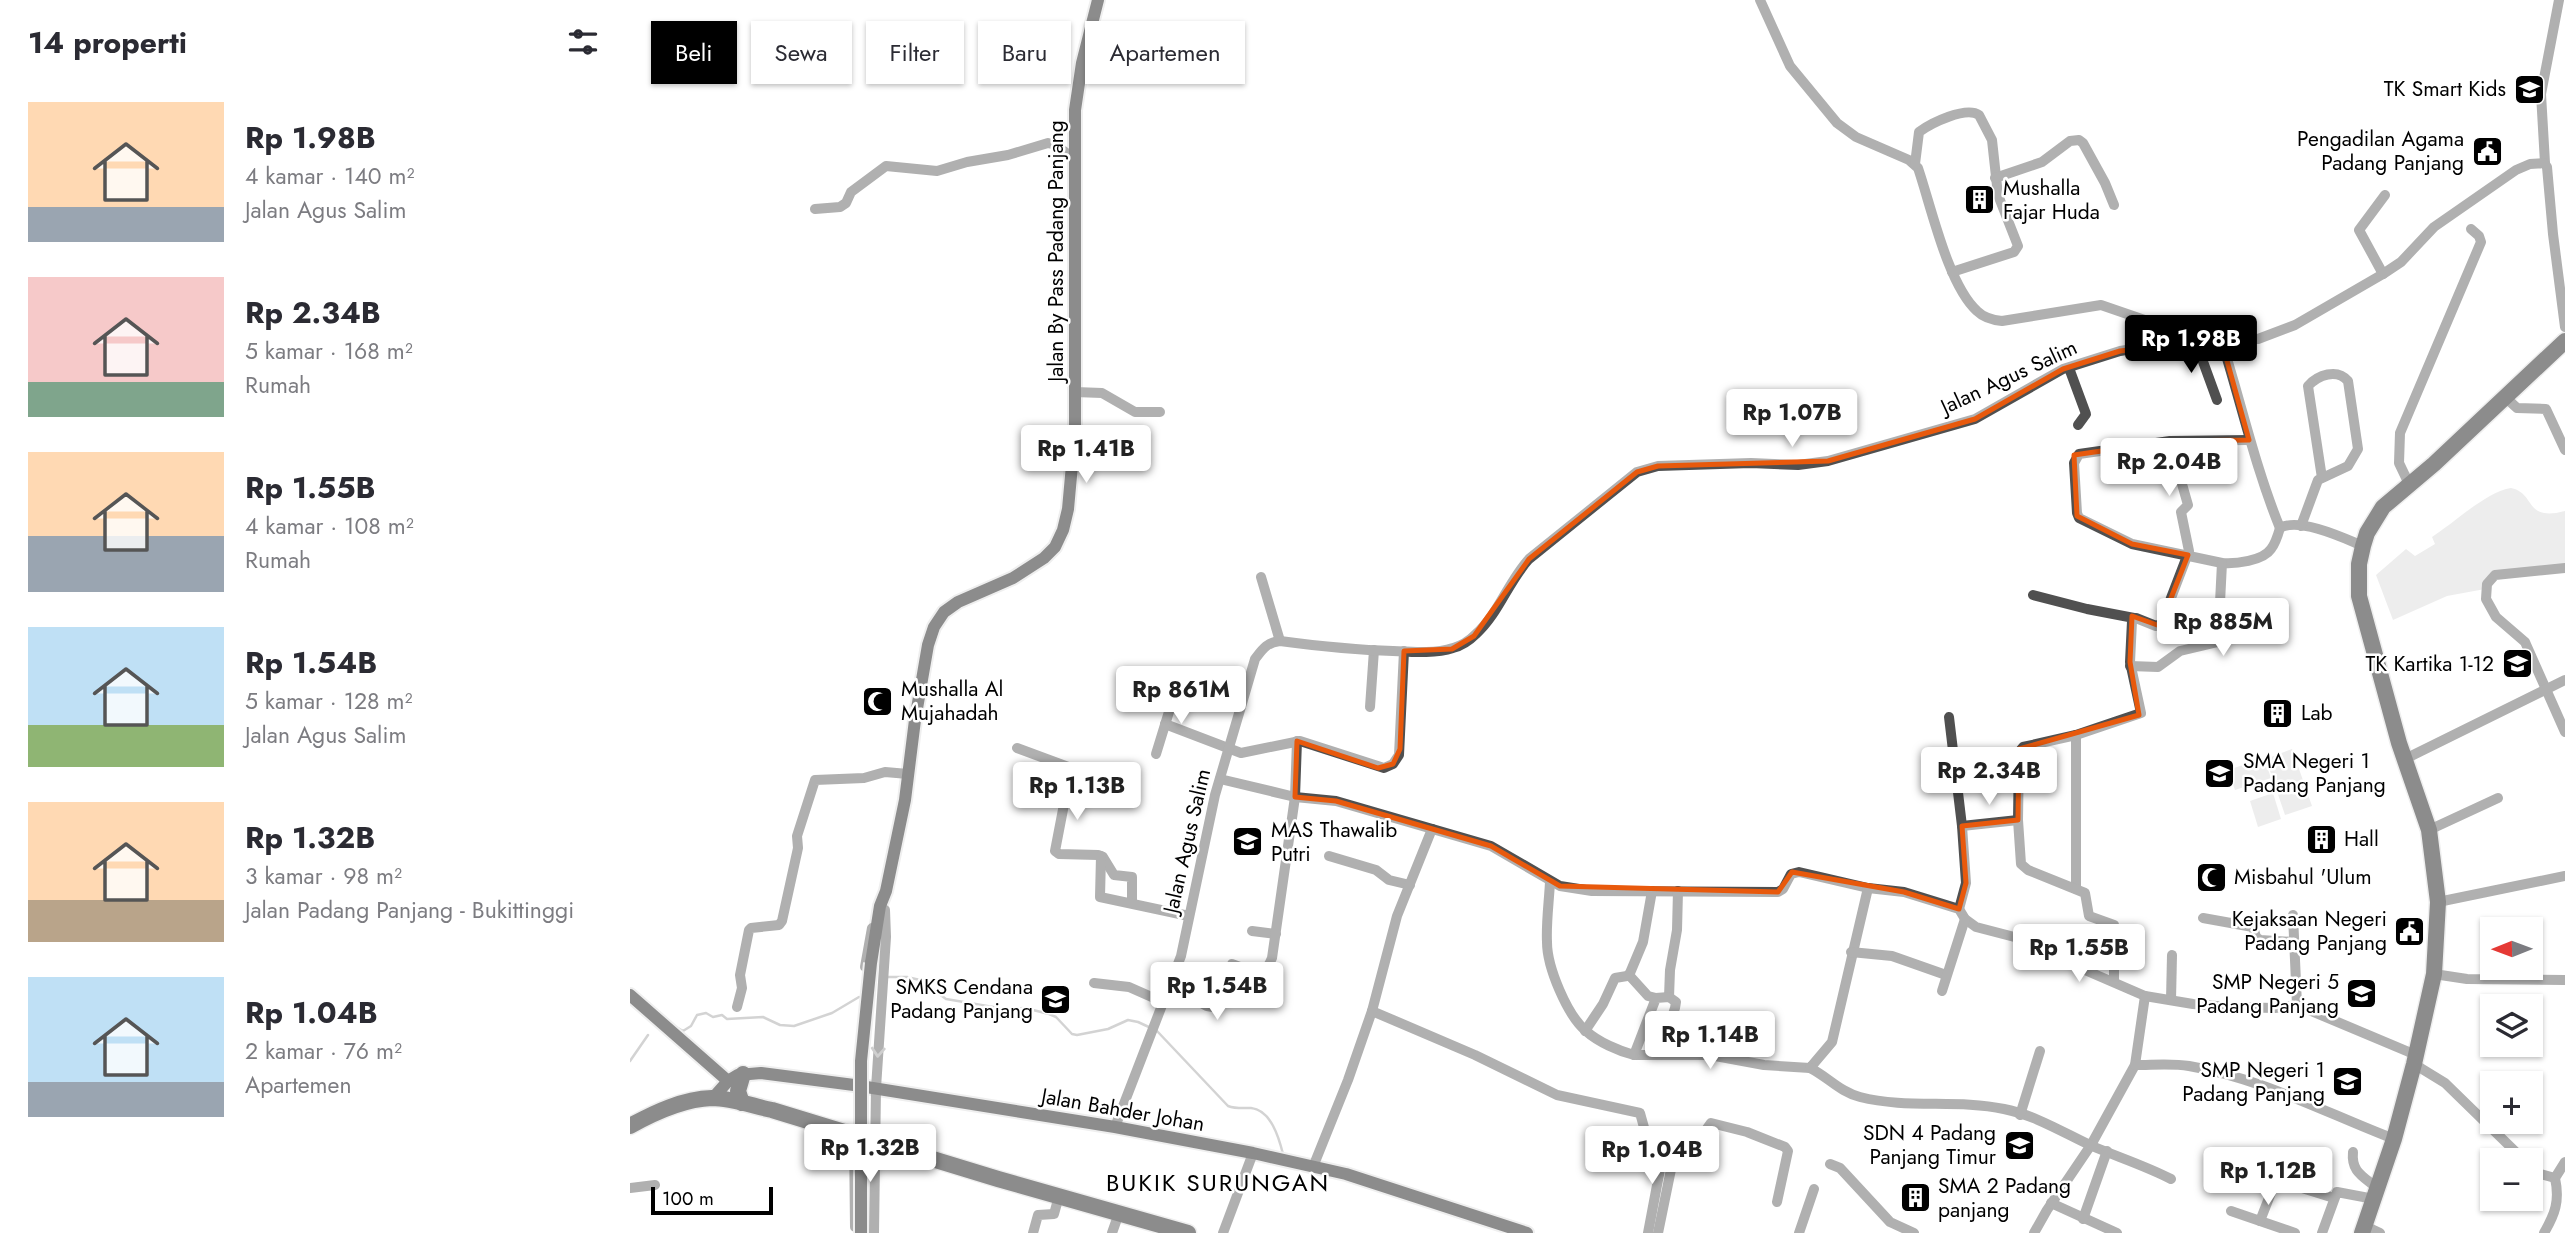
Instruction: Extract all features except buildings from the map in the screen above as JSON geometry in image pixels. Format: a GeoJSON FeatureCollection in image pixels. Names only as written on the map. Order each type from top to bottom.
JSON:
{"type":"FeatureCollection","features":[{"type":"Feature","properties":{"kind":"highway"},"geometry":{"type":"LineString","coordinates":[[2364,1229],[2394,1139],[2415,1059],[2434,974],[2438,902],[2429,830],[2405,759],[2359,596],[2359,565],[2363,546],[2367,533],[2383,507],[2434,464],[2565,341]]}},
{"type":"Feature","properties":{"kind":"highway"},"geometry":{"type":"LineString","coordinates":[[736,1077],[742,1104]]}},
{"type":"Feature","properties":{"kind":"highway"},"geometry":{"type":"LineString","coordinates":[[630,1126],[666,1109],[713,1098],[772,1110],[1119,1213],[1170,1231],[1188,1233]]}},
{"type":"Feature","properties":{"kind":"main road","name":"Jalan By Pass Padang Panjang"},"geometry":{"type":"LineString","coordinates":[[874,964],[905,800],[928,645],[934,627],[944,612],[958,602],[1013,578],[1044,558],[1055,547],[1068,509],[1075,432],[1077,98],[1082,63],[1098,0]]}},
{"type":"Feature","properties":{"kind":"main road"},"geometry":{"type":"LineString","coordinates":[[861,1233],[861,1061],[874,964]]}},
{"type":"Feature","properties":{"kind":"main road"},"geometry":{"type":"LineString","coordinates":[[867,1233],[866,1058],[874,964]]}},
{"type":"Feature","properties":{"kind":"main road"},"geometry":{"type":"LineString","coordinates":[[630,995],[736,1077],[713,1098]]}},
{"type":"Feature","properties":{"kind":"main road","name":"Jalan Bahder Johan"},"geometry":{"type":"LineString","coordinates":[[736,1077],[761,1073],[876,1088],[1115,1127],[1253,1153],[1346,1174],[1527,1233]]}},
{"type":"Feature","properties":{"kind":"street"},"geometry":{"type":"LineString","coordinates":[[1760,0],[1790,66],[1837,123],[1856,136],[1915,164]]}},
{"type":"Feature","properties":{"kind":"street"},"geometry":{"type":"LineString","coordinates":[[2559,0],[2541,94],[2545,163],[2565,327]]}},
{"type":"Feature","properties":{"kind":"street"},"geometry":{"type":"LineString","coordinates":[[1952,272],[2014,252],[2018,246],[1999,199],[1992,140],[1979,115],[1973,111],[1934,122],[1919,132],[1915,164],[1952,272],[1969,303],[1978,312],[1993,320],[2002,321],[2101,304],[2196,339],[2217,400]]}},
{"type":"Feature","properties":{"kind":"street"},"geometry":{"type":"LineString","coordinates":[[1995,178],[2042,162],[2070,141],[2079,140],[2105,183],[2114,205]]}},
{"type":"Feature","properties":{"kind":"street"},"geometry":{"type":"LineString","coordinates":[[815,209],[840,207],[851,192],[886,166],[937,171],[1048,143],[1056,145],[1075,160]]}},
{"type":"Feature","properties":{"kind":"street","name":"Jalan Agus Salim"},"geometry":{"type":"LineString","coordinates":[[1115,1127],[1181,956],[1228,748],[1255,659],[1266,646],[1280,641],[1340,649],[1452,649],[1474,636],[1490,617],[1516,573],[1529,559],[1637,472],[1658,466],[1751,463],[1798,465],[1828,461],[1975,419],[2068,368],[2120,351],[2196,339],[2258,340],[2295,325],[2383,274],[2401,262],[2434,227],[2505,177],[2530,164],[2545,163]]}},
{"type":"Feature","properties":{"kind":"street"},"geometry":{"type":"LineString","coordinates":[[2383,274],[2358,230],[2385,195]]}},
{"type":"Feature","properties":{"kind":"street"},"geometry":{"type":"LineString","coordinates":[[2409,484],[2399,463],[2400,433],[2481,242],[2471,229]]}},
{"type":"Feature","properties":{"kind":"street"},"geometry":{"type":"LineString","coordinates":[[2221,339],[2240,399],[2249,440],[2280,528],[2271,549],[2266,554],[2235,563],[2222,563],[2125,542],[2083,521],[2077,513],[2074,463],[2076,456],[2177,441],[2249,440]]}},
{"type":"Feature","properties":{"kind":"street"},"geometry":{"type":"LineString","coordinates":[[2068,368],[2086,415],[2078,425]]}},
{"type":"Feature","properties":{"kind":"street"},"geometry":{"type":"LineString","coordinates":[[2301,526],[2315,484],[2348,466],[2358,449],[2348,381],[2342,374],[2336,373],[2312,381],[2308,386],[2322,478]]}},
{"type":"Feature","properties":{"kind":"street"},"geometry":{"type":"LineString","coordinates":[[1075,392],[1102,393],[1135,412],[1160,412]]}},
{"type":"Feature","properties":{"kind":"street"},"geometry":{"type":"LineString","coordinates":[[2505,397],[2517,408],[2546,408],[2565,450]]}},
{"type":"Feature","properties":{"kind":"street"},"geometry":{"type":"LineString","coordinates":[[2033,595],[2161,625],[2189,548],[2181,512],[2188,505],[2182,484],[2177,441]]}},
{"type":"Feature","properties":{"kind":"street"},"geometry":{"type":"LineString","coordinates":[[2280,528],[2289,525],[2328,531],[2363,546]]}},
{"type":"Feature","properties":{"kind":"street"},"geometry":{"type":"LineString","coordinates":[[2130,666],[2158,667],[2180,651],[2218,642],[2222,563]]}},
{"type":"Feature","properties":{"kind":"street"},"geometry":{"type":"LineString","coordinates":[[2565,568],[2505,572],[2495,575],[2485,591],[2486,599],[2496,617],[2525,642],[2565,732]]}},
{"type":"Feature","properties":{"kind":"street"},"geometry":{"type":"LineString","coordinates":[[2545,571],[2565,580]]}},
{"type":"Feature","properties":{"kind":"street"},"geometry":{"type":"LineString","coordinates":[[1261,577],[1280,641]]}},
{"type":"Feature","properties":{"kind":"street"},"geometry":{"type":"LineString","coordinates":[[2114,981],[2115,928],[2112,923],[2089,916],[2087,895],[2024,867],[2019,858],[2020,750],[2141,713],[2130,666],[2134,618]]}},
{"type":"Feature","properties":{"kind":"street"},"geometry":{"type":"LineString","coordinates":[[1370,707],[1374,650]]}},
{"type":"Feature","properties":{"kind":"street"},"geometry":{"type":"LineString","coordinates":[[1165,724],[1241,753],[1297,741],[1307,742],[1384,768],[1393,764],[1400,749],[1404,651]]}},
{"type":"Feature","properties":{"kind":"street"},"geometry":{"type":"LineString","coordinates":[[2405,759],[2565,680]]}},
{"type":"Feature","properties":{"kind":"street"},"geometry":{"type":"LineString","coordinates":[[1156,754],[1176,689]]}},
{"type":"Feature","properties":{"kind":"street"},"geometry":{"type":"LineString","coordinates":[[1942,991],[1962,914],[1966,883],[1949,717]]}},
{"type":"Feature","properties":{"kind":"street"},"geometry":{"type":"LineString","coordinates":[[2076,734],[2076,889]]}},
{"type":"Feature","properties":{"kind":"street"},"geometry":{"type":"LineString","coordinates":[[1169,985],[1213,1007],[1232,964],[1255,972],[1263,972],[1268,968],[1276,934],[1295,797],[1297,741]]}},
{"type":"Feature","properties":{"kind":"street"},"geometry":{"type":"LineString","coordinates":[[1017,748],[1071,768],[1055,851],[1059,855],[1101,856]]}},
{"type":"Feature","properties":{"kind":"street"},"geometry":{"type":"LineString","coordinates":[[737,1007],[749,930],[779,925],[782,921],[798,848],[797,836],[815,780],[864,778],[886,772],[908,774]]}},
{"type":"Feature","properties":{"kind":"street"},"geometry":{"type":"LineString","coordinates":[[1220,779],[1295,797],[1336,801],[1491,846],[1560,886],[1592,891],[1778,892],[1783,890],[1791,874],[1799,872],[1868,888],[1904,892],[1962,914],[1976,926],[2026,940],[2071,964],[2145,996],[2228,1007],[2275,1009],[2297,1005],[2415,1059],[2445,1083],[2512,1148]]}},
{"type":"Feature","properties":{"kind":"street"},"geometry":{"type":"LineString","coordinates":[[2429,830],[2498,798]]}},
{"type":"Feature","properties":{"kind":"street"},"geometry":{"type":"LineString","coordinates":[[1962,826],[2018,820]]}},
{"type":"Feature","properties":{"kind":"street"},"geometry":{"type":"LineString","coordinates":[[1313,1167],[1372,1011],[1397,916],[1432,829]]}},
{"type":"Feature","properties":{"kind":"street"},"geometry":{"type":"LineString","coordinates":[[1101,856],[1114,875],[1132,877],[1132,902]]}},
{"type":"Feature","properties":{"kind":"street"},"geometry":{"type":"LineString","coordinates":[[1101,856],[1100,897],[1189,916]]}},
{"type":"Feature","properties":{"kind":"street"},"geometry":{"type":"LineString","coordinates":[[1329,856],[1358,863],[1380,872],[1389,880],[1410,885]]}},
{"type":"Feature","properties":{"kind":"street"},"geometry":{"type":"LineString","coordinates":[[2438,902],[2565,876]]}},
{"type":"Feature","properties":{"kind":"street"},"geometry":{"type":"LineString","coordinates":[[1550,882],[1547,942],[1567,1006],[1585,1031],[1623,1052],[1634,1055],[1710,1055],[1763,1065],[1810,1068],[1823,1074],[1840,1090],[1860,1097],[2006,1109],[2059,1129],[2171,1179]]}},
{"type":"Feature","properties":{"kind":"street"},"geometry":{"type":"LineString","coordinates":[[1810,1068],[1832,1042],[1868,888]]}},
{"type":"Feature","properties":{"kind":"street"},"geometry":{"type":"LineString","coordinates":[[1629,975],[1643,942],[1652,891]]}},
{"type":"Feature","properties":{"kind":"street"},"geometry":{"type":"LineString","coordinates":[[1670,997],[1678,891]]}},
{"type":"Feature","properties":{"kind":"street"},"geometry":{"type":"LineString","coordinates":[[854,1085],[867,945],[883,908]]}},
{"type":"Feature","properties":{"kind":"street"},"geometry":{"type":"LineString","coordinates":[[874,1233],[876,1088],[886,937],[883,908]]}},
{"type":"Feature","properties":{"kind":"street"},"geometry":{"type":"LineString","coordinates":[[2293,915],[2297,1005]]}},
{"type":"Feature","properties":{"kind":"street"},"geometry":{"type":"LineString","coordinates":[[2203,918],[2253,927],[2260,940],[2294,942]]}},
{"type":"Feature","properties":{"kind":"street"},"geometry":{"type":"LineString","coordinates":[[1252,931],[1276,934]]}},
{"type":"Feature","properties":{"kind":"street"},"geometry":{"type":"LineString","coordinates":[[1852,952],[1892,956],[1946,975]]}},
{"type":"Feature","properties":{"kind":"street"},"geometry":{"type":"LineString","coordinates":[[2171,1000],[2172,955]]}},
{"type":"Feature","properties":{"kind":"street"},"geometry":{"type":"LineString","coordinates":[[2434,974],[2466,979],[2565,979]]}},
{"type":"Feature","properties":{"kind":"street"},"geometry":{"type":"LineString","coordinates":[[1585,1031],[1603,1004],[1615,978],[1629,975]]}},
{"type":"Feature","properties":{"kind":"street"},"geometry":{"type":"LineString","coordinates":[[1629,975],[1648,996],[1670,997],[1676,1002],[1659,1055]]}},
{"type":"Feature","properties":{"kind":"street"},"geometry":{"type":"LineString","coordinates":[[1094,983],[1129,987],[1163,1002]]}},
{"type":"Feature","properties":{"kind":"street"},"geometry":{"type":"LineString","coordinates":[[2034,1233],[2091,1145],[2135,1065],[2145,996]]}},
{"type":"Feature","properties":{"kind":"street"},"geometry":{"type":"LineString","coordinates":[[1634,1055],[1656,998]]}},
{"type":"Feature","properties":{"kind":"street"},"geometry":{"type":"LineString","coordinates":[[1372,1011],[1475,1055],[1557,1095],[1640,1113],[1645,1131],[1671,1144],[1696,1144],[1711,1123],[1747,1132],[1785,1147],[1788,1151],[1777,1202]]}},
{"type":"Feature","properties":{"kind":"street"},"geometry":{"type":"LineString","coordinates":[[2020,1115],[2040,1051]]}},
{"type":"Feature","properties":{"kind":"street"},"geometry":{"type":"LineString","coordinates":[[2135,1065],[2186,1065],[2231,1074],[2394,1139]]}},
{"type":"Feature","properties":{"kind":"street"},"geometry":{"type":"LineString","coordinates":[[854,1136],[855,1233]]}},
{"type":"Feature","properties":{"kind":"street"},"geometry":{"type":"LineString","coordinates":[[1648,1233],[1671,1144]]}},
{"type":"Feature","properties":{"kind":"street"},"geometry":{"type":"LineString","coordinates":[[1658,1233],[1671,1144]]}},
{"type":"Feature","properties":{"kind":"street"},"geometry":{"type":"LineString","coordinates":[[2083,1219],[2107,1151]]}},
{"type":"Feature","properties":{"kind":"street"},"geometry":{"type":"LineString","coordinates":[[2353,1152],[2355,1170],[2375,1194]]}},
{"type":"Feature","properties":{"kind":"street"},"geometry":{"type":"LineString","coordinates":[[1223,1233],[1253,1153]]}},
{"type":"Feature","properties":{"kind":"street"},"geometry":{"type":"LineString","coordinates":[[2544,1233],[2556,1212],[2558,1194],[2555,1178],[2565,1162]]}},
{"type":"Feature","properties":{"kind":"street"},"geometry":{"type":"LineString","coordinates":[[1830,1164],[1840,1168],[1891,1222],[1914,1233]]}},
{"type":"Feature","properties":{"kind":"street"},"geometry":{"type":"LineString","coordinates":[[2543,1175],[2555,1178]]}},
{"type":"Feature","properties":{"kind":"street"},"geometry":{"type":"LineString","coordinates":[[2260,1221],[2276,1180],[2334,1198]]}},
{"type":"Feature","properties":{"kind":"street"},"geometry":{"type":"LineString","coordinates":[[630,1188],[655,1185]]}},
{"type":"Feature","properties":{"kind":"street"},"geometry":{"type":"LineString","coordinates":[[1799,1233],[1814,1189]]}},
{"type":"Feature","properties":{"kind":"street"},"geometry":{"type":"LineString","coordinates":[[2322,1233],[2337,1192],[2375,1194]]}},
{"type":"Feature","properties":{"kind":"street"},"geometry":{"type":"LineString","coordinates":[[1033,1233],[1038,1215],[1054,1214],[1059,1196]]}},
{"type":"Feature","properties":{"kind":"street"},"geometry":{"type":"LineString","coordinates":[[2051,1203],[2118,1233]]}},
{"type":"Feature","properties":{"kind":"street"},"geometry":{"type":"LineString","coordinates":[[2231,1211],[2295,1233]]}},
{"type":"Feature","properties":{"kind":"street"},"geometry":{"type":"LineString","coordinates":[[1112,1233],[1119,1213]]}},
{"type":"Feature","properties":{"kind":"street"},"geometry":{"type":"LineString","coordinates":[[2364,1229],[2380,1233]]}},
{"type":"Feature","properties":{"kind":"highlighted area"},"geometry":{"type":"Polygon","coordinates":[[[2221,339],[2249,440],[2170,441],[2074,455],[2077,516],[2132,544],[2188,555],[2160,626],[2132,616],[2130,662],[2139,715],[2019,749],[2018,820],[1962,826],[1966,883],[1959,909],[1904,892],[1792,872],[1778,892],[1560,886],[1491,846],[1336,801],[1295,797],[1297,741],[1378,768],[1393,764],[1400,749],[1404,651],[1452,649],[1474,636],[1529,559],[1637,472],[1658,466],[1828,461],[1975,419],[2063,369],[2120,351],[2221,339]]]}},
{"type":"Feature","properties":{"kind":"shaded area"},"geometry":{"type":"Polygon","coordinates":[[[2511,488],[2519,491],[2536,510],[2543,513],[2565,511],[2565,570],[2507,571],[2485,589],[2447,596],[2393,620],[2376,575],[2406,549],[2415,556],[2435,544],[2432,537],[2491,495],[2511,488]]]}},
{"type":"Feature","properties":{"kind":"shaded area"},"geometry":{"type":"Polygon","coordinates":[[[2292,749],[2312,806],[2285,815],[2266,759],[2292,749]]]}},
{"type":"Feature","properties":{"kind":"shaded area"},"geometry":{"type":"Polygon","coordinates":[[[2264,758],[2271,778],[2235,790],[2228,770],[2264,758]]]}},
{"type":"Feature","properties":{"kind":"shaded area"},"geometry":{"type":"Polygon","coordinates":[[[2273,793],[2281,819],[2258,827],[2250,801],[2273,793]]]}},
{"type":"Feature","properties":{"kind":"waterway"},"geometry":{"type":"LineString","coordinates":[[888,977],[920,980],[946,999],[1005,1009],[1025,1008],[1049,1014],[1056,1017],[1072,1034],[1077,1035],[1108,1029],[1128,1020],[1151,1028]]}},
{"type":"Feature","properties":{"kind":"waterway"},"geometry":{"type":"LineString","coordinates":[[676,1027],[683,1031],[691,1026],[697,1015],[706,1013],[713,1017],[722,1015],[727,1019],[763,1017],[780,1025],[794,1026],[832,1013],[859,997]]}},
{"type":"Feature","properties":{"kind":"waterway"},"geometry":{"type":"LineString","coordinates":[[1157,1031],[1228,1106],[1251,1108],[1264,1114],[1273,1126],[1283,1154]]}},
{"type":"Feature","properties":{"kind":"waterway"},"geometry":{"type":"LineString","coordinates":[[630,1061],[648,1035]]}},
{"type":"Feature","properties":{"kind":"place","name":"TK Smart Kids"},"geometry":{"type":"Point","coordinates":[2529,89]}},
{"type":"Feature","properties":{"kind":"place","name":"Pengadilan Agama Padang Panjang"},"geometry":{"type":"Point","coordinates":[2487,151]}},
{"type":"Feature","properties":{"kind":"place","name":"Mushalla Fajar Huda"},"geometry":{"type":"Point","coordinates":[1980,200]}},
{"type":"Feature","properties":{"kind":"place","name":"TK Kartika 1-12"},"geometry":{"type":"Point","coordinates":[2517,664]}},
{"type":"Feature","properties":{"kind":"place","name":"Mushalla Al Mujahadah"},"geometry":{"type":"Point","coordinates":[878,701]}},
{"type":"Feature","properties":{"kind":"place","name":"Lab"},"geometry":{"type":"Point","coordinates":[2278,713]}},
{"type":"Feature","properties":{"kind":"place","name":"SMA Negeri 1 Padang Panjang"},"geometry":{"type":"Point","coordinates":[2220,773]}},
{"type":"Feature","properties":{"kind":"place","name":"Hall"},"geometry":{"type":"Point","coordinates":[2321,839]}},
{"type":"Feature","properties":{"kind":"place","name":"MAS Thawalib Putri"},"geometry":{"type":"Point","coordinates":[1248,842]}},
{"type":"Feature","properties":{"kind":"place","name":"Misbahul 'Ulum"},"geometry":{"type":"Point","coordinates":[2211,877]}},
{"type":"Feature","properties":{"kind":"place","name":"Kejaksaan Negeri Padang Panjang"},"geometry":{"type":"Point","coordinates":[2410,931]}},
{"type":"Feature","properties":{"kind":"place","name":"SMP Negeri 5 Padang Panjang"},"geometry":{"type":"Point","coordinates":[2362,994]}},
{"type":"Feature","properties":{"kind":"place","name":"SMKS Cendana Padang Panjang"},"geometry":{"type":"Point","coordinates":[1056,999]}},
{"type":"Feature","properties":{"kind":"place","name":"SMP Negeri 1 Padang Panjang"},"geometry":{"type":"Point","coordinates":[2348,1082]}},
{"type":"Feature","properties":{"kind":"place","name":"SDN 4 Padang Panjang Timur"},"geometry":{"type":"Point","coordinates":[2019,1145]}},
{"type":"Feature","properties":{"kind":"place","name":"SMA 2 Padang panjang"},"geometry":{"type":"Point","coordinates":[1915,1198]}},
{"type":"Feature","properties":{"kind":"district","name":"BUKIK SURUNGAN"},"geometry":{"type":"Point","coordinates":[1218,1183]}}]}
